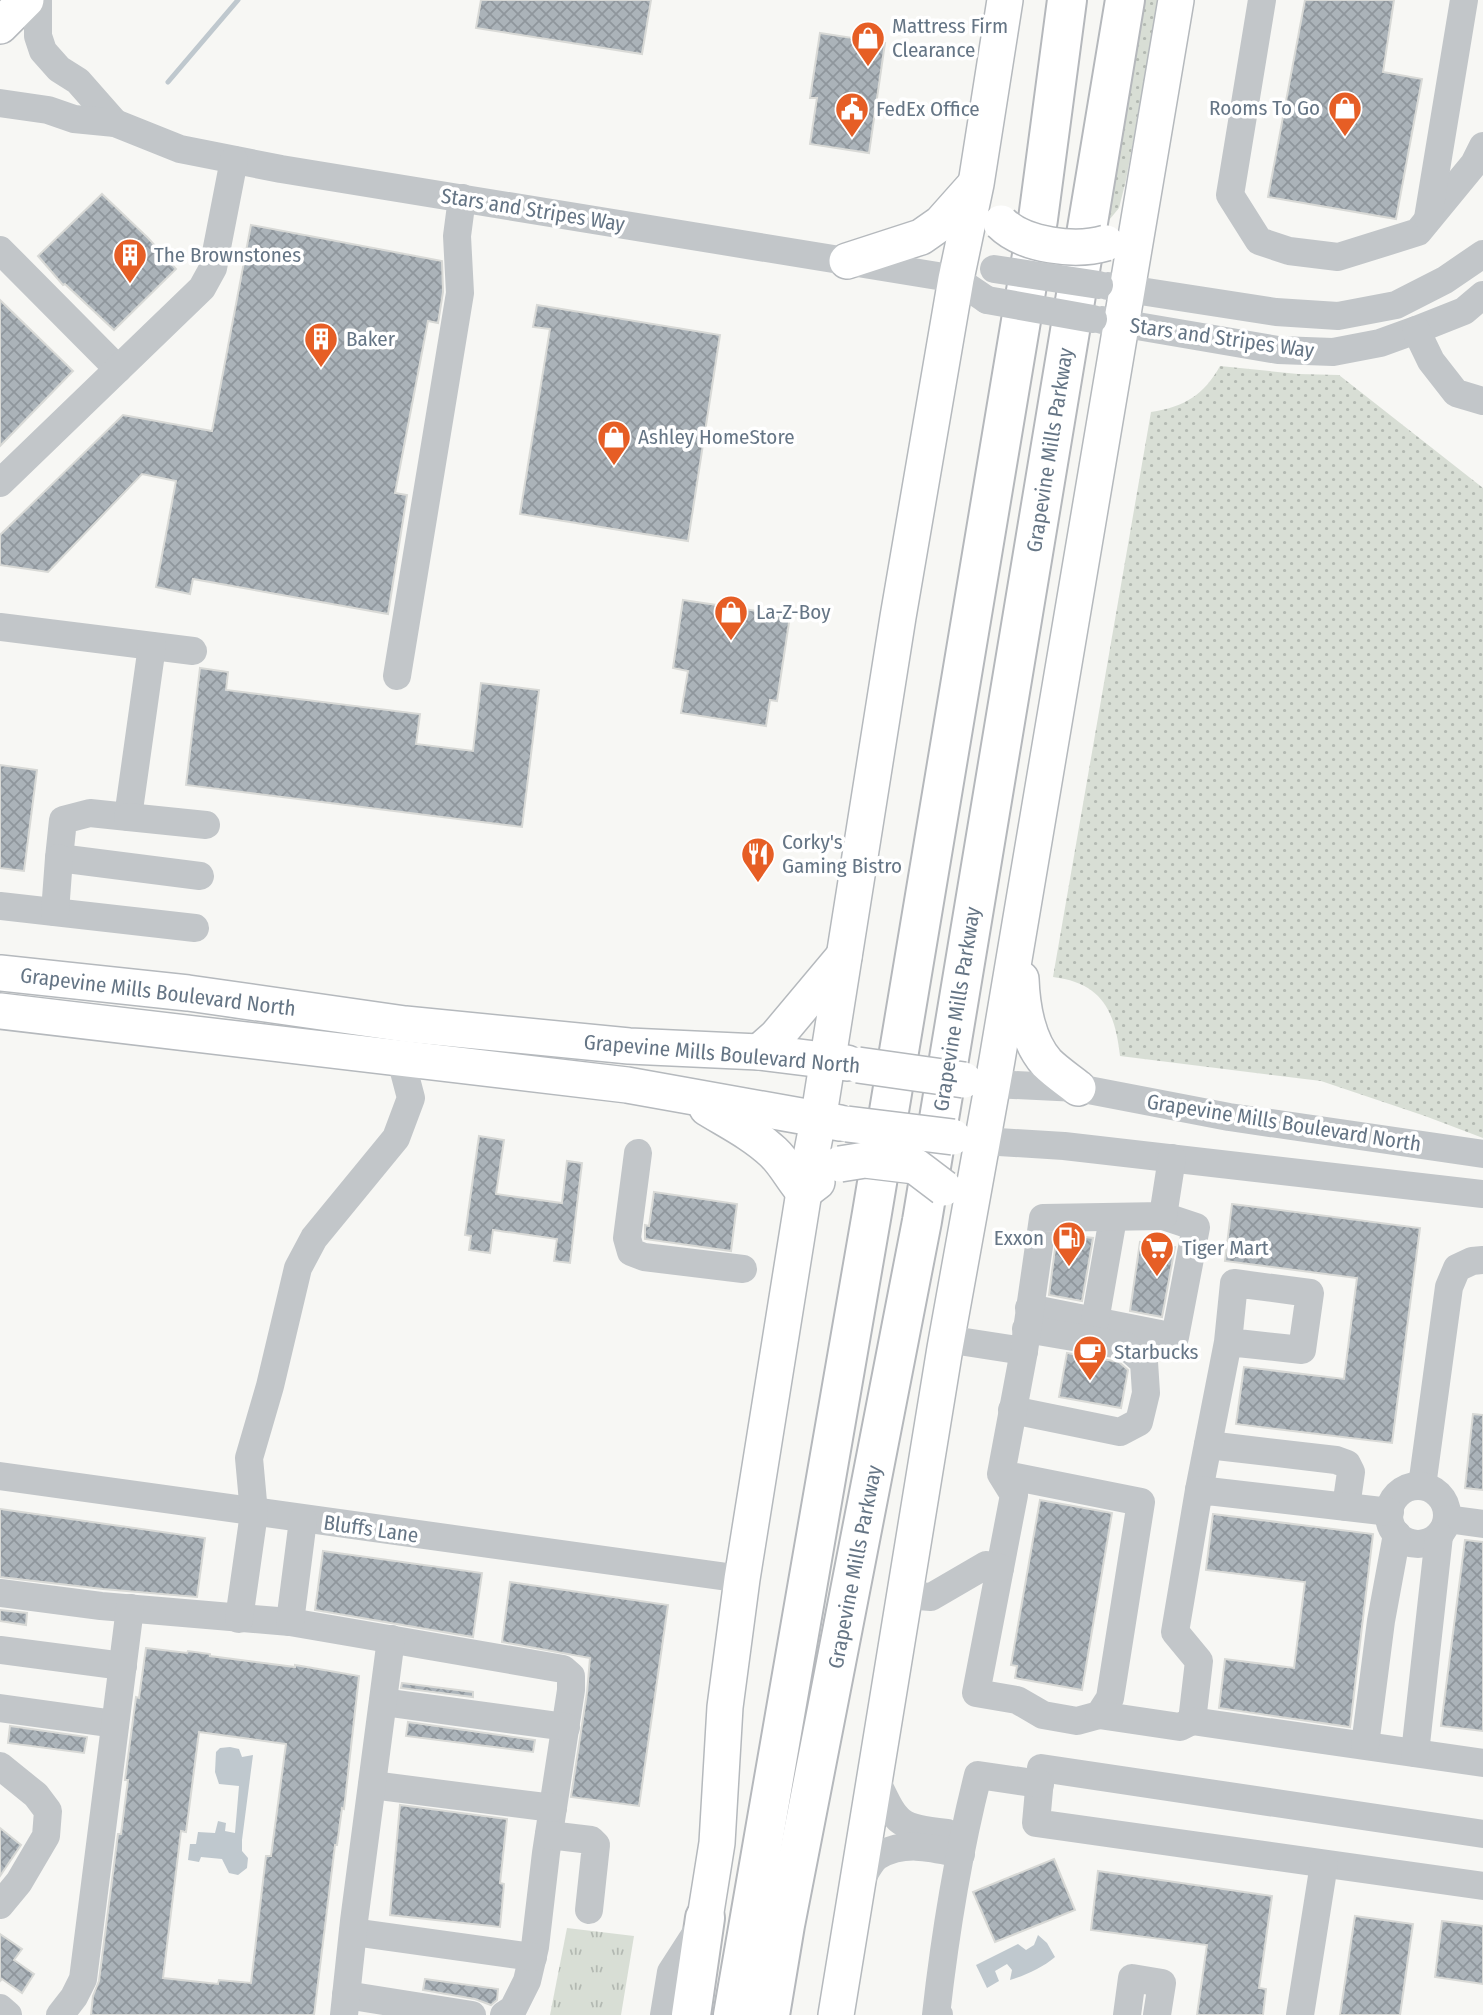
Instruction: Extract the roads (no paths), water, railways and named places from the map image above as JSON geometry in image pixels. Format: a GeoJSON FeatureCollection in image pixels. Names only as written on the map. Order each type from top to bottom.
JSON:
{"type":"FeatureCollection","features":[{"type":"Feature","properties":{"kind":"highway","name":"Grapevine Mills Parkway"},"geometry":{"type":"LineString","coordinates":[[733,2015],[870,1227],[1038,219],[1067,0]]}},
{"type":"Feature","properties":{"kind":"highway","name":"Grapevine Mills Parkway"},"geometry":{"type":"LineString","coordinates":[[770,2015],[922,1221],[1125,0]]}},
{"type":"Feature","properties":{"kind":"highway"},"geometry":{"type":"LineString","coordinates":[[691,2015],[705,1918]]}},
{"type":"Feature","properties":{"kind":"main road"},"geometry":{"type":"LineString","coordinates":[[0,26],[26,0]]}},
{"type":"Feature","properties":{"kind":"main road"},"geometry":{"type":"LineString","coordinates":[[705,1918],[717,1843],[725,1707],[742,1579],[804,1192],[833,1122],[842,1063],[844,956],[898,617],[1005,0]]}},
{"type":"Feature","properties":{"kind":"main road"},"geometry":{"type":"LineString","coordinates":[[836,2015],[965,1232],[968,1139],[979,1082],[1019,933],[1108,321],[1114,287],[1140,223],[1176,0]]}},
{"type":"Feature","properties":{"kind":"main road"},"geometry":{"type":"LineString","coordinates":[[975,184],[1002,223],[1023,239],[1077,248],[1106,243],[1140,223]]}},
{"type":"Feature","properties":{"kind":"main road"},"geometry":{"type":"LineString","coordinates":[[847,261],[921,237],[941,223],[975,184]]}},
{"type":"Feature","properties":{"kind":"main road"},"geometry":{"type":"LineString","coordinates":[[1019,933],[1021,994],[1031,1038],[1047,1062],[1078,1088]]}},
{"type":"Feature","properties":{"kind":"main road"},"geometry":{"type":"LineString","coordinates":[[759,1052],[777,1036],[844,956]]}},
{"type":"Feature","properties":{"kind":"main road","name":"Grapevine Mills Boulevard North"},"geometry":{"type":"LineString","coordinates":[[0,973],[188,993],[405,1024],[629,1046],[759,1052],[979,1082]]}},
{"type":"Feature","properties":{"kind":"main road","name":"Grapevine Mills Boulevard North"},"geometry":{"type":"LineString","coordinates":[[0,1012],[627,1085],[833,1122],[968,1139]]}},
{"type":"Feature","properties":{"kind":"main road"},"geometry":{"type":"LineString","coordinates":[[401,1060],[405,1024]]}},
{"type":"Feature","properties":{"kind":"main road"},"geometry":{"type":"LineString","coordinates":[[686,1096],[748,1133],[775,1154],[804,1192]]}},
{"type":"Feature","properties":{"kind":"main road"},"geometry":{"type":"LineString","coordinates":[[804,1192],[841,1164],[864,1160],[915,1167],[944,1188],[965,1232]]}},
{"type":"Feature","properties":{"kind":"street","name":"Stars and Stripes Way"},"geometry":{"type":"LineString","coordinates":[[38,0],[37,21],[43,51],[59,69],[78,81],[115,123]]}},
{"type":"Feature","properties":{"kind":"street"},"geometry":{"type":"LineString","coordinates":[[1262,0],[1230,195],[1259,241],[1289,251],[1338,257],[1418,232],[1474,164],[1483,146]]}},
{"type":"Feature","properties":{"kind":"street"},"geometry":{"type":"LineString","coordinates":[[1427,220],[1464,0]]}},
{"type":"Feature","properties":{"kind":"street","name":"Stars and Stripes Way"},"geometry":{"type":"LineString","coordinates":[[0,103],[115,123],[180,149],[234,160],[956,279],[987,300],[1278,350],[1333,352],[1381,343],[1464,311],[1483,295]]}},
{"type":"Feature","properties":{"kind":"street"},"geometry":{"type":"LineString","coordinates":[[0,483],[202,288],[213,268],[234,160]]}},
{"type":"Feature","properties":{"kind":"street"},"geometry":{"type":"LineString","coordinates":[[397,676],[460,293],[457,236],[462,198]]}},
{"type":"Feature","properties":{"kind":"street"},"geometry":{"type":"LineString","coordinates":[[0,250],[118,369]]}},
{"type":"Feature","properties":{"kind":"street","name":"Stars and Stripes Way"},"geometry":{"type":"LineString","coordinates":[[956,279],[993,268],[1276,312],[1338,316],[1396,305],[1445,280],[1483,254]]}},
{"type":"Feature","properties":{"kind":"street"},"geometry":{"type":"LineString","coordinates":[[1416,330],[1431,361],[1456,393],[1483,401]]}},
{"type":"Feature","properties":{"kind":"street"},"geometry":{"type":"LineString","coordinates":[[0,628],[193,651]]}},
{"type":"Feature","properties":{"kind":"street"},"geometry":{"type":"LineString","coordinates":[[128,817],[152,646]]}},
{"type":"Feature","properties":{"kind":"street"},"geometry":{"type":"LineString","coordinates":[[55,912],[62,820],[90,813],[206,825]]}},
{"type":"Feature","properties":{"kind":"street"},"geometry":{"type":"LineString","coordinates":[[59,858],[200,876]]}},
{"type":"Feature","properties":{"kind":"street"},"geometry":{"type":"LineString","coordinates":[[0,906],[195,928]]}},
{"type":"Feature","properties":{"kind":"street"},"geometry":{"type":"LineString","coordinates":[[239,1619],[254,1513],[249,1458],[270,1386],[298,1268],[314,1238],[396,1138],[411,1098],[401,1060]]}},
{"type":"Feature","properties":{"kind":"street","name":"Grapevine Mills Boulevard North"},"geometry":{"type":"LineString","coordinates":[[979,1082],[1078,1088],[1229,1117],[1483,1154]]}},
{"type":"Feature","properties":{"kind":"street","name":"Grapevine Mills Boulevard North"},"geometry":{"type":"LineString","coordinates":[[968,1139],[1064,1146],[1483,1194]]}},
{"type":"Feature","properties":{"kind":"street"},"geometry":{"type":"LineString","coordinates":[[638,1153],[627,1238],[631,1252],[644,1257],[743,1269]]}},
{"type":"Feature","properties":{"kind":"street"},"geometry":{"type":"LineString","coordinates":[[1163,1216],[1171,1158]]}},
{"type":"Feature","properties":{"kind":"street"},"geometry":{"type":"LineString","coordinates":[[946,1339],[1026,1330],[1095,1321],[1175,1337],[1196,1227],[1163,1216],[1042,1218],[1026,1330],[1001,1474],[1014,1495],[976,1692],[1017,1700],[1043,1715],[1077,1721],[1099,1715],[1180,1727],[1192,1721],[1483,1763]]}},
{"type":"Feature","properties":{"kind":"street"},"geometry":{"type":"LineString","coordinates":[[1095,1321],[1113,1218]]}},
{"type":"Feature","properties":{"kind":"street"},"geometry":{"type":"LineString","coordinates":[[1422,1486],[1449,1287],[1457,1268],[1472,1261],[1483,1260]]}},
{"type":"Feature","properties":{"kind":"street"},"geometry":{"type":"LineString","coordinates":[[1012,1410],[1120,1432],[1139,1422],[1146,1393],[1144,1362],[1126,1346],[1026,1330]]}},
{"type":"Feature","properties":{"kind":"street"},"geometry":{"type":"LineString","coordinates":[[1192,1721],[1199,1661],[1175,1632],[1228,1342]]}},
{"type":"Feature","properties":{"kind":"street"},"geometry":{"type":"LineString","coordinates":[[1208,1445],[1336,1460],[1347,1464],[1351,1472],[1346,1507]]}},
{"type":"Feature","properties":{"kind":"street"},"geometry":{"type":"LineString","coordinates":[[1001,1474],[1142,1502],[1110,1698],[1099,1715]]}},
{"type":"Feature","properties":{"kind":"street","name":"Bluffs Lane"},"geometry":{"type":"LineString","coordinates":[[0,1476],[742,1579]]}},
{"type":"Feature","properties":{"kind":"street"},"geometry":{"type":"LineString","coordinates":[[1365,1745],[1393,1523],[1393,1501],[1400,1492],[1410,1487],[1422,1486],[1435,1491],[1445,1503],[1415,1753]]}},
{"type":"Feature","properties":{"kind":"street"},"geometry":{"type":"LineString","coordinates":[[1199,1490],[1346,1507],[1393,1523],[1410,1543],[1426,1543],[1443,1527],[1483,1524]]}},
{"type":"Feature","properties":{"kind":"street"},"geometry":{"type":"LineString","coordinates":[[289,1622],[303,1520]]}},
{"type":"Feature","properties":{"kind":"street"},"geometry":{"type":"LineString","coordinates":[[905,1595],[931,1597],[986,1565],[1000,1568]]}},
{"type":"Feature","properties":{"kind":"street"},"geometry":{"type":"LineString","coordinates":[[0,1593],[289,1622],[563,1669],[571,1676],[571,1690],[533,1957],[527,1981],[513,2009],[504,2015]]}},
{"type":"Feature","properties":{"kind":"street"},"geometry":{"type":"LineString","coordinates":[[60,2015],[74,1997],[83,1979],[130,1608]]}},
{"type":"Feature","properties":{"kind":"street"},"geometry":{"type":"LineString","coordinates":[[391,1639],[345,2005],[472,2015]]}},
{"type":"Feature","properties":{"kind":"street"},"geometry":{"type":"LineString","coordinates":[[0,1650],[123,1666]]}},
{"type":"Feature","properties":{"kind":"street"},"geometry":{"type":"LineString","coordinates":[[383,1702],[566,1727]]}},
{"type":"Feature","properties":{"kind":"street"},"geometry":{"type":"LineString","coordinates":[[0,1708],[115,1724]]}},
{"type":"Feature","properties":{"kind":"street"},"geometry":{"type":"LineString","coordinates":[[0,1766],[36,1795],[48,1811],[46,1836],[19,1882],[0,1905]]}},
{"type":"Feature","properties":{"kind":"street"},"geometry":{"type":"LineString","coordinates":[[1483,1834],[1041,1768],[1035,1823],[1483,1886]]}},
{"type":"Feature","properties":{"kind":"street"},"geometry":{"type":"LineString","coordinates":[[939,2015],[936,2015],[943,1949],[978,1775],[1040,1784]]}},
{"type":"Feature","properties":{"kind":"street"},"geometry":{"type":"LineString","coordinates":[[875,1778],[892,1815],[904,1824],[962,1844]]}},
{"type":"Feature","properties":{"kind":"street"},"geometry":{"type":"LineString","coordinates":[[372,1785],[551,1822],[591,1840],[596,1845],[589,1910]]}},
{"type":"Feature","properties":{"kind":"street"},"geometry":{"type":"LineString","coordinates":[[855,1889],[876,1857],[902,1846],[962,1844]]}},
{"type":"Feature","properties":{"kind":"street"},"geometry":{"type":"LineString","coordinates":[[1300,2015],[1324,1864]]}},
{"type":"Feature","properties":{"kind":"street"},"geometry":{"type":"LineString","coordinates":[[664,2015],[671,1972],[705,1918]]}},
{"type":"Feature","properties":{"kind":"street"},"geometry":{"type":"LineString","coordinates":[[353,1932],[533,1957]]}},
{"type":"Feature","properties":{"kind":"street"},"geometry":{"type":"LineString","coordinates":[[1127,2015],[1132,1978],[1162,1983],[1157,2015]]}},
{"type":"Feature","properties":{"kind":"street"},"geometry":{"type":"LineString","coordinates":[[0,2008],[8,2015]]}},
{"type":"Feature","properties":{"kind":"waterway"},"geometry":{"type":"LineString","coordinates":[[168,82],[238,0]]}},
{"type":"Feature","properties":{"kind":"place","name":"Mattress Firm Clearance"},"geometry":{"type":"Point","coordinates":[868,68]}},
{"type":"Feature","properties":{"kind":"place","name":"Rooms To Go"},"geometry":{"type":"Point","coordinates":[1345,138]}},
{"type":"Feature","properties":{"kind":"place","name":"FedEx Office"},"geometry":{"type":"Point","coordinates":[852,139]}},
{"type":"Feature","properties":{"kind":"place","name":"The Brownstones"},"geometry":{"type":"Point","coordinates":[130,285]}},
{"type":"Feature","properties":{"kind":"place","name":"Baker"},"geometry":{"type":"Point","coordinates":[321,369]}},
{"type":"Feature","properties":{"kind":"place","name":"Ashley HomeStore"},"geometry":{"type":"Point","coordinates":[614,467]}},
{"type":"Feature","properties":{"kind":"place","name":"La-Z-Boy"},"geometry":{"type":"Point","coordinates":[731,642]}},
{"type":"Feature","properties":{"kind":"place","name":"Corky's Gaming Bistro"},"geometry":{"type":"Point","coordinates":[758,884]}},
{"type":"Feature","properties":{"kind":"place","name":"Exxon"},"geometry":{"type":"Point","coordinates":[1069,1268]}},
{"type":"Feature","properties":{"kind":"place","name":"Tiger Mart"},"geometry":{"type":"Point","coordinates":[1157,1278]}},
{"type":"Feature","properties":{"kind":"place","name":"Starbucks"},"geometry":{"type":"Point","coordinates":[1090,1382]}}]}
